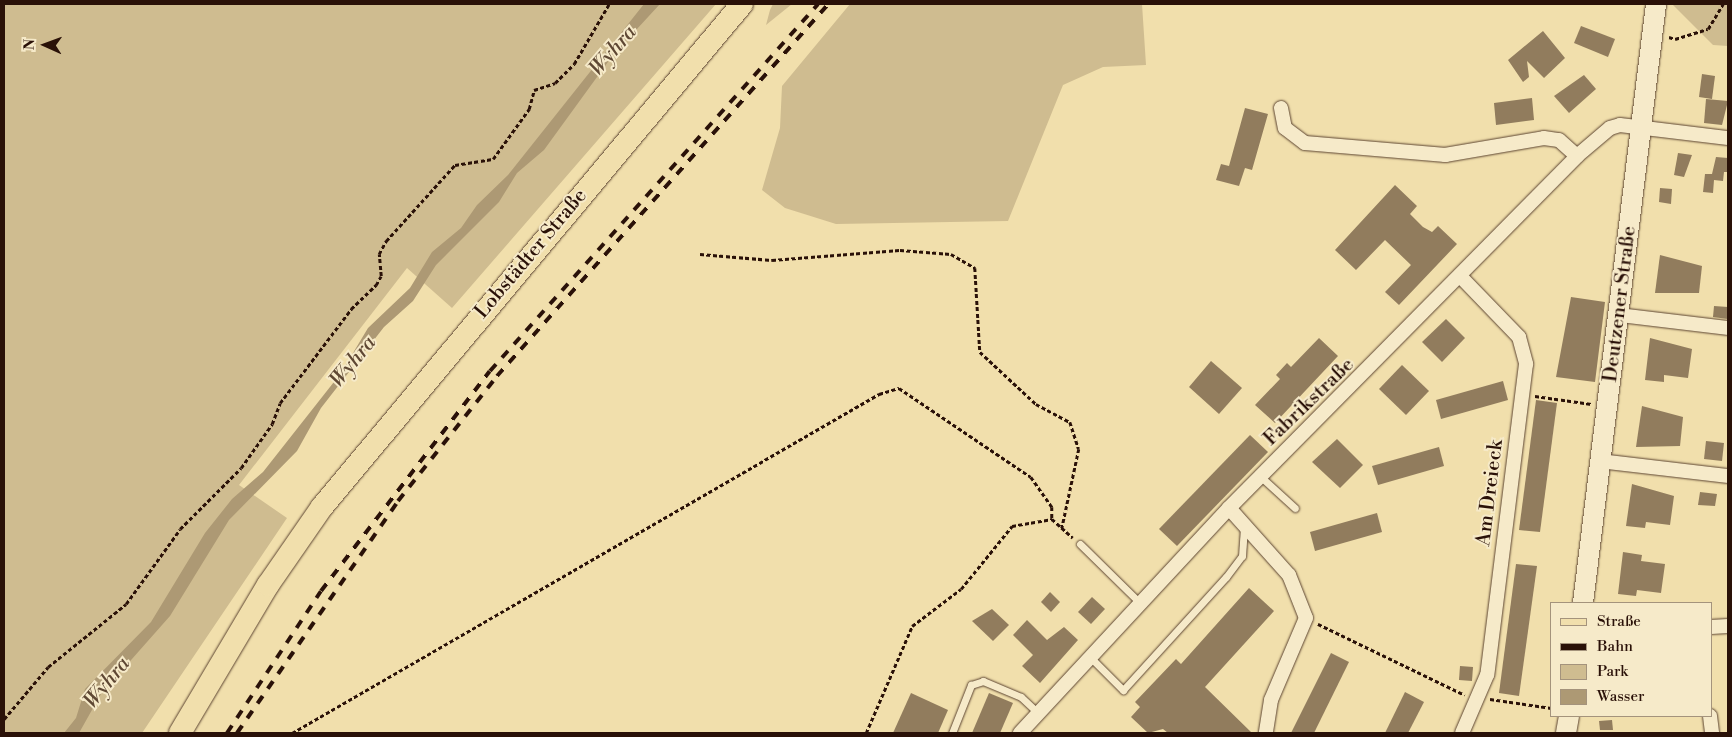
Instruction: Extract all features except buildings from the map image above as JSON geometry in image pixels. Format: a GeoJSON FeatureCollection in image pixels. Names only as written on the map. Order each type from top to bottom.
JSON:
{"type":"FeatureCollection","features":[{"type":"Feature","properties":{"kind":"main road","name":"Lobstädter Straße"},"geometry":{"type":"LineString","coordinates":[[180,733],[268,585],[322,507],[742,4]]}},
{"type":"Feature","properties":{"kind":"main road","name":"Deutzener Straße"},"geometry":{"type":"LineString","coordinates":[[1582,602],[1656,4]]}},
{"type":"Feature","properties":{"kind":"main road"},"geometry":{"type":"LineString","coordinates":[[1566,733],[1569,717]]}},
{"type":"Feature","properties":{"kind":"street"},"geometry":{"type":"LineString","coordinates":[[1281,108],[1285,128],[1305,143],[1445,155],[1544,138],[1559,140],[1577,156]]}},
{"type":"Feature","properties":{"kind":"street","name":"Fabrikstraße"},"geometry":{"type":"LineString","coordinates":[[1020,733],[1037,712],[1229,508],[1577,156],[1610,128],[1641,127],[1728,138]]}},
{"type":"Feature","properties":{"kind":"street","name":"Am Dreieck"},"geometry":{"type":"LineString","coordinates":[[1460,276],[1519,337],[1525,357],[1522,395],[1481,698],[1462,733]]}},
{"type":"Feature","properties":{"kind":"street"},"geometry":{"type":"LineString","coordinates":[[1619,315],[1728,328]]}},
{"type":"Feature","properties":{"kind":"street"},"geometry":{"type":"LineString","coordinates":[[1600,461],[1728,476]]}},
{"type":"Feature","properties":{"kind":"street"},"geometry":{"type":"LineString","coordinates":[[1229,508],[1289,575],[1306,618],[1271,700],[1266,733]]}},
{"type":"Feature","properties":{"kind":"street"},"geometry":{"type":"LineString","coordinates":[[1712,627],[1728,626]]}},
{"type":"Feature","properties":{"kind":"street"},"geometry":{"type":"LineString","coordinates":[[1710,717],[1712,733]]}},
{"type":"Feature","properties":{"kind":"lane"},"geometry":{"type":"LineString","coordinates":[[1261,477],[1295,508]]}},
{"type":"Feature","properties":{"kind":"lane"},"geometry":{"type":"LineString","coordinates":[[1090,656],[1123,690],[1242,556],[1245,525]]}},
{"type":"Feature","properties":{"kind":"lane"},"geometry":{"type":"LineString","coordinates":[[1080,544],[1140,603]]}},
{"type":"Feature","properties":{"kind":"lane"},"geometry":{"type":"LineString","coordinates":[[952,733],[971,685],[984,681],[1020,697],[1037,712]]}},
{"type":"Feature","properties":{"kind":"path"},"geometry":{"type":"LineString","coordinates":[[4,719],[48,667],[126,604],[180,529],[241,468],[272,424],[280,403],[351,309],[376,285],[381,276],[378,254],[386,241],[455,165],[493,159],[529,109],[534,90],[555,84],[574,64],[609,4]]}},
{"type":"Feature","properties":{"kind":"path"},"geometry":{"type":"LineString","coordinates":[[1666,36],[1675,39],[1708,29],[1723,4]]}},
{"type":"Feature","properties":{"kind":"path"},"geometry":{"type":"LineString","coordinates":[[700,254],[772,260],[900,250],[951,254],[975,268],[980,352],[1036,404],[1070,422],[1080,449],[1062,528]]}},
{"type":"Feature","properties":{"kind":"path"},"geometry":{"type":"LineString","coordinates":[[292,733],[871,398],[899,388],[1031,476],[1052,507],[1052,519],[1080,544]]}},
{"type":"Feature","properties":{"kind":"path"},"geometry":{"type":"LineString","coordinates":[[1522,395],[1607,406]]}},
{"type":"Feature","properties":{"kind":"path"},"geometry":{"type":"LineString","coordinates":[[866,733],[912,626],[962,589],[1012,526],[1052,519]]}},
{"type":"Feature","properties":{"kind":"path"},"geometry":{"type":"LineString","coordinates":[[1306,618],[1455,694],[1550,708]]}},
{"type":"Feature","properties":{"kind":"green space"},"geometry":{"type":"Polygon","coordinates":[[[4,4],[716,4],[452,308],[407,268],[239,485],[287,518],[142,733],[4,733],[4,4]]]}},
{"type":"Feature","properties":{"kind":"green space"},"geometry":{"type":"Polygon","coordinates":[[[773,4],[792,4],[766,25],[770,10],[773,4]]]}},
{"type":"Feature","properties":{"kind":"green space"},"geometry":{"type":"Polygon","coordinates":[[[850,4],[1142,4],[1146,65],[1103,67],[1063,85],[1008,221],[836,224],[785,208],[762,190],[780,128],[782,86],[850,4]]]}},
{"type":"Feature","properties":{"kind":"green space"},"geometry":{"type":"Polygon","coordinates":[[[1672,4],[1728,4],[1728,46],[1713,45],[1672,4]]]}},
{"type":"Feature","properties":{"kind":"water","name":"Wyhra"},"geometry":{"type":"Polygon","coordinates":[[[644,4],[660,4],[613,55],[544,150],[517,173],[499,202],[436,265],[413,301],[384,327],[321,408],[297,451],[229,520],[170,616],[101,694],[79,733],[64,733],[76,718],[85,689],[151,622],[205,533],[232,499],[263,472],[341,373],[368,328],[410,288],[432,252],[461,228],[477,205],[508,175],[644,4]]]}},
{"type":"Feature","properties":{"kind":"railway"},"geometry":{"type":"LineString","coordinates":[[227,733],[321,591],[490,371],[818,4]]}},
{"type":"Feature","properties":{"kind":"railway"},"geometry":{"type":"LineString","coordinates":[[237,733],[398,501],[497,376],[829,4]]}}]}
